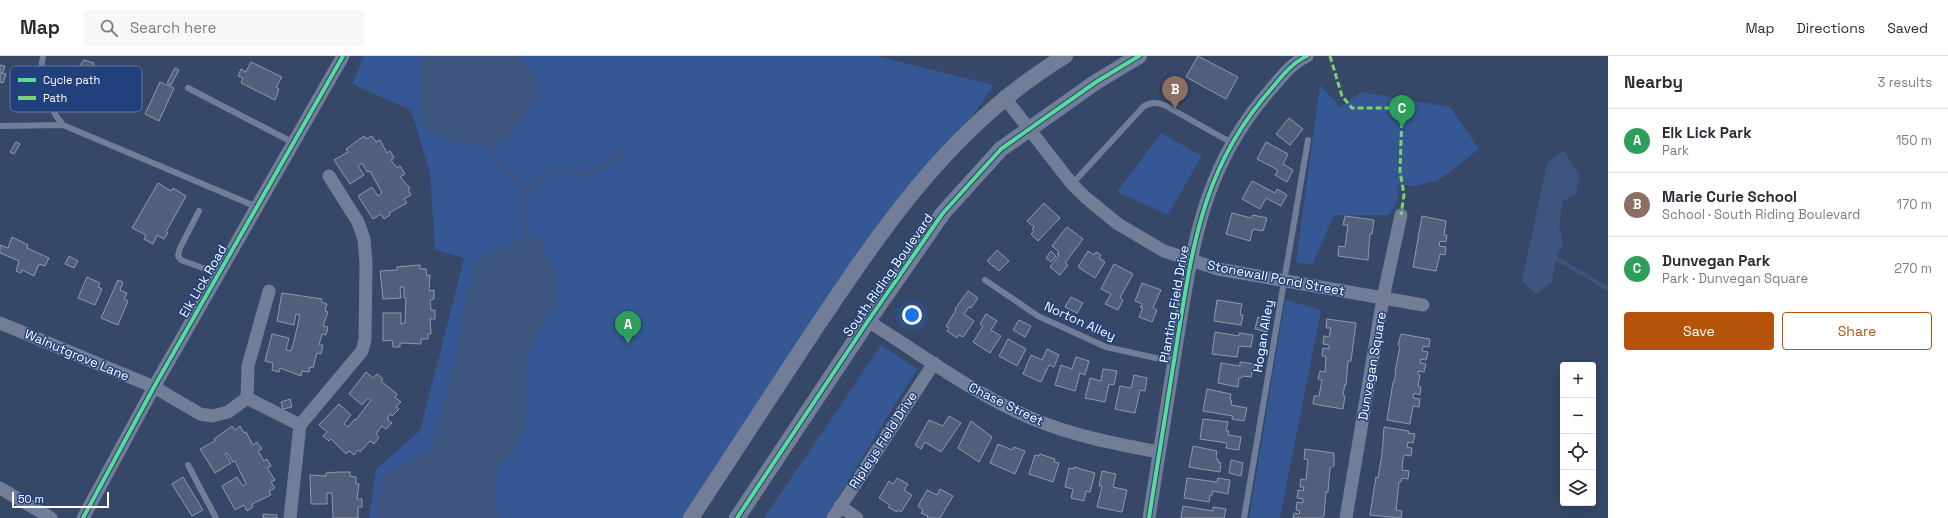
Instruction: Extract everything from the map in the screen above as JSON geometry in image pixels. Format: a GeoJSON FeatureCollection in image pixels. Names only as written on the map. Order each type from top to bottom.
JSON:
{"type":"FeatureCollection","features":[{"type":"Feature","properties":{"kind":"street","name":"Elk Lick Road"},"geometry":{"type":"LineString","coordinates":[[83,518],[154,387],[343,56]]}},
{"type":"Feature","properties":{"kind":"street"},"geometry":{"type":"LineString","coordinates":[[691,518],[869,248],[910,195],[967,131],[1004,97],[1065,56]]}},
{"type":"Feature","properties":{"kind":"street","name":"South Riding Boulevard"},"geometry":{"type":"LineString","coordinates":[[737,518],[868,321],[943,214],[1001,149],[1096,82],[1139,56]]}},
{"type":"Feature","properties":{"kind":"street","name":"Planting Field Drive"},"geometry":{"type":"LineString","coordinates":[[1149,518],[1191,261],[1203,209],[1214,179],[1232,143],[1263,97],[1300,59],[1307,56]]}},
{"type":"Feature","properties":{"kind":"street","name":"Stonewall Pond Street"},"geometry":{"type":"LineString","coordinates":[[1004,97],[1030,128],[1072,184],[1101,211],[1145,241],[1191,261],[1218,269],[1423,304]]}},
{"type":"Feature","properties":{"kind":"street"},"geometry":{"type":"LineString","coordinates":[[290,518],[300,425],[362,351],[365,340],[366,262],[364,239],[358,222],[329,176]]}},
{"type":"Feature","properties":{"kind":"street","name":"Dunvegan Square"},"geometry":{"type":"LineString","coordinates":[[1346,518],[1383,298],[1401,215]]}},
{"type":"Feature","properties":{"kind":"street"},"geometry":{"type":"LineString","coordinates":[[269,291],[248,366],[248,398],[300,425]]}},
{"type":"Feature","properties":{"kind":"street","name":"Chase Street"},"geometry":{"type":"LineString","coordinates":[[868,321],[976,390],[1033,419],[1093,439],[1160,452]]}},
{"type":"Feature","properties":{"kind":"street","name":"Walnutgrove Lane"},"geometry":{"type":"LineString","coordinates":[[0,323],[154,387],[190,409],[206,415],[228,412],[248,398]]}},
{"type":"Feature","properties":{"kind":"street","name":"Ripleys Field Drive"},"geometry":{"type":"LineString","coordinates":[[833,518],[934,363]]}},
{"type":"Feature","properties":{"kind":"street"},"geometry":{"type":"LineString","coordinates":[[0,488],[51,518]]}},
{"type":"Feature","properties":{"kind":"street"},"geometry":{"type":"LineString","coordinates":[[840,506],[857,518]]}},
{"type":"Feature","properties":{"kind":"lane"},"geometry":{"type":"LineString","coordinates":[[40,66],[43,57]]}},
{"type":"Feature","properties":{"kind":"lane"},"geometry":{"type":"LineString","coordinates":[[188,88],[294,143]]}},
{"type":"Feature","properties":{"kind":"lane"},"geometry":{"type":"LineString","coordinates":[[1072,184],[1144,106],[1151,103],[1158,102],[1232,143]]}},
{"type":"Feature","properties":{"kind":"lane"},"geometry":{"type":"LineString","coordinates":[[53,112],[63,125]]}},
{"type":"Feature","properties":{"kind":"lane"},"geometry":{"type":"LineString","coordinates":[[0,126],[63,125],[257,207]]}},
{"type":"Feature","properties":{"kind":"lane","name":"Hogan Alley"},"geometry":{"type":"LineString","coordinates":[[1244,518],[1308,140]]}},
{"type":"Feature","properties":{"kind":"lane"},"geometry":{"type":"LineString","coordinates":[[198,211],[180,248],[178,256],[181,260],[219,274]]}},
{"type":"Feature","properties":{"kind":"lane","name":"Norton Alley"},"geometry":{"type":"LineString","coordinates":[[985,280],[1038,316],[1106,347],[1174,362]]}},
{"type":"Feature","properties":{"kind":"lane"},"geometry":{"type":"LineString","coordinates":[[188,464],[216,518]]}},
{"type":"Feature","properties":{"kind":"shaded area"},"geometry":{"type":"Polygon","coordinates":[[[364,56],[877,56],[994,85],[693,518],[369,518],[376,469],[420,431],[464,258],[435,250],[430,173],[411,110],[352,84],[364,56]]]}},
{"type":"Feature","properties":{"kind":"shaded area"},"geometry":{"type":"Polygon","coordinates":[[[420,56],[517,56],[539,80],[538,95],[507,140],[489,146],[460,143],[436,136],[422,125],[420,56]]]}},
{"type":"Feature","properties":{"kind":"shaded area"},"geometry":{"type":"Polygon","coordinates":[[[1320,85],[1340,107],[1361,92],[1450,107],[1479,149],[1439,180],[1416,186],[1397,185],[1398,199],[1389,215],[1334,215],[1312,265],[1296,262],[1320,85]]]}},
{"type":"Feature","properties":{"kind":"shaded area"},"geometry":{"type":"Polygon","coordinates":[[[1161,133],[1202,156],[1168,215],[1117,192],[1161,133]]]}},
{"type":"Feature","properties":{"kind":"shaded area"},"geometry":{"type":"Polygon","coordinates":[[[1564,151],[1580,175],[1576,194],[1563,201],[1559,225],[1563,244],[1556,258],[1552,282],[1536,294],[1522,281],[1547,163],[1564,151]]]}},
{"type":"Feature","properties":{"kind":"shaded area"},"geometry":{"type":"Polygon","coordinates":[[[526,230],[543,245],[544,253],[556,270],[556,305],[542,325],[527,356],[525,426],[515,451],[498,466],[494,501],[501,518],[378,518],[378,494],[382,493],[378,487],[383,475],[430,450],[442,411],[462,329],[462,310],[475,266],[483,257],[495,250],[522,239],[526,230]]]}},
{"type":"Feature","properties":{"kind":"shaded area"},"geometry":{"type":"Polygon","coordinates":[[[1285,300],[1321,310],[1280,518],[1249,518],[1285,300]]]}},
{"type":"Feature","properties":{"kind":"shaded area"},"geometry":{"type":"Polygon","coordinates":[[[881,345],[917,369],[825,518],[764,518],[881,345]]]}},
{"type":"Feature","properties":{"kind":"building"},"geometry":{"type":"Polygon","coordinates":[[[1198,56],[1238,77],[1226,99],[1186,77],[1198,56]]]}},
{"type":"Feature","properties":{"kind":"building"},"geometry":{"type":"Polygon","coordinates":[[[84,60],[94,63],[93,66],[80,66],[84,60]]]}},
{"type":"Feature","properties":{"kind":"building"},"geometry":{"type":"Polygon","coordinates":[[[251,62],[282,77],[276,87],[279,89],[275,100],[241,83],[243,78],[238,76],[241,69],[246,72],[251,62]]]}},
{"type":"Feature","properties":{"kind":"building"},"geometry":{"type":"Polygon","coordinates":[[[0,65],[5,66],[3,72],[1,73],[6,74],[3,83],[0,82],[0,65]]]}},
{"type":"Feature","properties":{"kind":"building"},"geometry":{"type":"Polygon","coordinates":[[[175,68],[179,70],[171,85],[167,83],[175,68]]]}},
{"type":"Feature","properties":{"kind":"building"},"geometry":{"type":"Polygon","coordinates":[[[160,82],[174,88],[159,121],[145,114],[160,82]]]}},
{"type":"Feature","properties":{"kind":"building"},"geometry":{"type":"Polygon","coordinates":[[[1289,118],[1303,129],[1290,145],[1276,134],[1289,118]]]}},
{"type":"Feature","properties":{"kind":"building"},"geometry":{"type":"Polygon","coordinates":[[[364,136],[366,139],[372,136],[376,142],[380,140],[387,153],[390,151],[394,158],[391,160],[397,168],[400,166],[405,174],[400,177],[410,188],[408,190],[411,195],[404,199],[407,203],[389,213],[390,215],[384,219],[381,214],[373,219],[358,196],[372,187],[378,196],[382,193],[370,171],[367,172],[362,163],[358,166],[364,175],[350,184],[334,160],[348,152],[346,149],[364,136]]]}},
{"type":"Feature","properties":{"kind":"building"},"geometry":{"type":"Polygon","coordinates":[[[16,142],[20,144],[14,154],[10,152],[16,142]]]}},
{"type":"Feature","properties":{"kind":"building"},"geometry":{"type":"Polygon","coordinates":[[[1266,142],[1288,154],[1283,164],[1293,170],[1287,182],[1275,175],[1278,170],[1257,159],[1266,142]]]}},
{"type":"Feature","properties":{"kind":"building"},"geometry":{"type":"Polygon","coordinates":[[[1252,181],[1275,193],[1277,189],[1287,195],[1281,206],[1266,198],[1260,209],[1242,199],[1252,181]]]}},
{"type":"Feature","properties":{"kind":"building"},"geometry":{"type":"Polygon","coordinates":[[[158,183],[171,191],[173,188],[186,196],[166,232],[168,233],[164,239],[157,235],[153,244],[144,239],[146,235],[132,228],[158,183]]]}},
{"type":"Feature","properties":{"kind":"building"},"geometry":{"type":"Polygon","coordinates":[[[1044,203],[1060,218],[1038,241],[1031,234],[1034,231],[1032,229],[1034,227],[1027,221],[1044,203]]]}},
{"type":"Feature","properties":{"kind":"building"},"geometry":{"type":"Polygon","coordinates":[[[1232,213],[1251,218],[1253,215],[1267,218],[1263,231],[1253,229],[1250,241],[1226,234],[1232,213]]]}},
{"type":"Feature","properties":{"kind":"building"},"geometry":{"type":"Polygon","coordinates":[[[1345,216],[1374,220],[1372,234],[1370,234],[1368,260],[1338,256],[1339,246],[1345,247],[1348,225],[1343,225],[1345,216]]]}},
{"type":"Feature","properties":{"kind":"building"},"geometry":{"type":"Polygon","coordinates":[[[1422,216],[1446,221],[1444,235],[1447,235],[1446,242],[1440,241],[1439,246],[1446,247],[1445,255],[1440,254],[1436,271],[1413,267],[1422,216]]]}},
{"type":"Feature","properties":{"kind":"building"},"geometry":{"type":"Polygon","coordinates":[[[1067,227],[1083,239],[1065,263],[1068,265],[1060,275],[1050,267],[1059,255],[1057,254],[1059,252],[1052,246],[1067,227]]]}},
{"type":"Feature","properties":{"kind":"building"},"geometry":{"type":"Polygon","coordinates":[[[12,237],[28,245],[27,248],[49,258],[45,266],[39,264],[34,276],[22,270],[21,273],[16,271],[19,261],[0,253],[0,245],[8,248],[12,237]]]}},
{"type":"Feature","properties":{"kind":"building"},"geometry":{"type":"Polygon","coordinates":[[[997,250],[1009,261],[999,271],[987,261],[997,250]]]}},
{"type":"Feature","properties":{"kind":"building"},"geometry":{"type":"Polygon","coordinates":[[[1051,251],[1056,256],[1051,262],[1046,258],[1051,251]]]}},
{"type":"Feature","properties":{"kind":"building"},"geometry":{"type":"Polygon","coordinates":[[[1088,251],[1094,255],[1096,252],[1101,255],[1099,258],[1105,262],[1095,278],[1078,267],[1088,251]]]}},
{"type":"Feature","properties":{"kind":"building"},"geometry":{"type":"Polygon","coordinates":[[[69,256],[78,261],[74,268],[65,264],[69,256]]]}},
{"type":"Feature","properties":{"kind":"building"},"geometry":{"type":"Polygon","coordinates":[[[1114,264],[1133,274],[1120,298],[1123,300],[1118,310],[1105,304],[1111,294],[1101,289],[1114,264]]]}},
{"type":"Feature","properties":{"kind":"building"},"geometry":{"type":"Polygon","coordinates":[[[420,265],[420,269],[426,269],[427,276],[430,275],[429,291],[434,290],[434,299],[430,300],[431,310],[435,310],[435,319],[430,319],[431,334],[428,334],[428,339],[421,339],[421,344],[400,343],[400,347],[393,347],[392,340],[383,341],[383,313],[401,313],[401,324],[405,323],[406,298],[404,298],[404,287],[400,287],[401,298],[383,299],[380,271],[397,270],[397,267],[420,265]]]}},
{"type":"Feature","properties":{"kind":"building"},"geometry":{"type":"Polygon","coordinates":[[[87,277],[100,283],[98,287],[102,289],[95,305],[78,298],[87,277]]]}},
{"type":"Feature","properties":{"kind":"building"},"geometry":{"type":"Polygon","coordinates":[[[118,280],[123,282],[120,290],[127,293],[124,299],[128,301],[118,325],[101,318],[118,280]]]}},
{"type":"Feature","properties":{"kind":"building"},"geometry":{"type":"Polygon","coordinates":[[[1142,283],[1161,290],[1153,308],[1157,310],[1152,322],[1139,317],[1143,308],[1140,307],[1142,304],[1135,301],[1142,283]]]}},
{"type":"Feature","properties":{"kind":"building"},"geometry":{"type":"Polygon","coordinates":[[[968,291],[978,298],[971,308],[969,307],[964,314],[974,321],[963,337],[959,335],[957,338],[947,331],[949,328],[946,326],[956,310],[955,309],[968,291]]]}},
{"type":"Feature","properties":{"kind":"building"},"geometry":{"type":"Polygon","coordinates":[[[282,293],[322,299],[321,302],[327,304],[325,311],[328,312],[323,326],[328,327],[326,335],[322,334],[319,345],[323,345],[321,354],[317,353],[313,368],[310,367],[309,372],[302,371],[301,376],[280,368],[279,372],[272,370],[273,363],[265,361],[272,334],[289,338],[286,350],[291,351],[294,341],[300,315],[296,314],[294,325],[277,321],[282,293]]]}},
{"type":"Feature","properties":{"kind":"building"},"geometry":{"type":"Polygon","coordinates":[[[1071,297],[1083,303],[1077,313],[1065,307],[1071,297]]]}},
{"type":"Feature","properties":{"kind":"building"},"geometry":{"type":"Polygon","coordinates":[[[1217,300],[1242,304],[1240,315],[1243,315],[1241,325],[1214,321],[1217,300]]]}},
{"type":"Feature","properties":{"kind":"building"},"geometry":{"type":"Polygon","coordinates":[[[986,314],[997,321],[991,330],[1001,336],[990,353],[973,342],[983,326],[980,324],[986,314]]]}},
{"type":"Feature","properties":{"kind":"building"},"geometry":{"type":"Polygon","coordinates":[[[1258,317],[1270,319],[1267,332],[1255,329],[1258,317]]]}},
{"type":"Feature","properties":{"kind":"building"},"geometry":{"type":"Polygon","coordinates":[[[1327,319],[1356,323],[1351,361],[1348,361],[1346,385],[1345,384],[1343,395],[1345,396],[1343,409],[1313,404],[1314,396],[1319,396],[1322,380],[1318,379],[1320,371],[1325,372],[1326,357],[1322,356],[1323,348],[1329,349],[1329,345],[1323,344],[1324,336],[1329,337],[1331,328],[1326,328],[1327,319]]]}},
{"type":"Feature","properties":{"kind":"building"},"geometry":{"type":"Polygon","coordinates":[[[1019,320],[1031,326],[1025,337],[1013,330],[1019,320]]]}},
{"type":"Feature","properties":{"kind":"building"},"geometry":{"type":"Polygon","coordinates":[[[1215,332],[1239,336],[1239,333],[1253,335],[1251,347],[1239,346],[1237,357],[1212,354],[1215,332]]]}},
{"type":"Feature","properties":{"kind":"building"},"geometry":{"type":"Polygon","coordinates":[[[1401,334],[1430,339],[1429,347],[1423,346],[1422,351],[1428,352],[1426,360],[1421,359],[1420,363],[1426,364],[1424,372],[1418,371],[1418,374],[1420,375],[1418,386],[1421,387],[1420,395],[1414,393],[1413,398],[1420,399],[1419,407],[1413,406],[1410,424],[1387,420],[1401,334]]]}},
{"type":"Feature","properties":{"kind":"building"},"geometry":{"type":"Polygon","coordinates":[[[1008,339],[1026,349],[1017,366],[999,356],[1008,339]]]}},
{"type":"Feature","properties":{"kind":"building"},"geometry":{"type":"Polygon","coordinates":[[[1047,349],[1059,355],[1054,367],[1049,365],[1041,382],[1023,374],[1031,355],[1042,360],[1047,349]]]}},
{"type":"Feature","properties":{"kind":"building"},"geometry":{"type":"Polygon","coordinates":[[[1076,357],[1089,361],[1085,375],[1080,373],[1075,391],[1055,385],[1061,365],[1072,369],[1076,357]]]}},
{"type":"Feature","properties":{"kind":"building"},"geometry":{"type":"Polygon","coordinates":[[[1240,362],[1254,364],[1251,377],[1242,376],[1239,378],[1238,387],[1218,383],[1221,363],[1240,366],[1240,362]]]}},
{"type":"Feature","properties":{"kind":"building"},"geometry":{"type":"Polygon","coordinates":[[[1103,369],[1117,371],[1114,385],[1109,384],[1105,402],[1085,398],[1090,378],[1101,381],[1103,369]]]}},
{"type":"Feature","properties":{"kind":"building"},"geometry":{"type":"Polygon","coordinates":[[[366,372],[373,378],[377,374],[383,379],[381,381],[397,394],[395,397],[401,402],[396,407],[399,409],[392,416],[390,414],[388,417],[388,420],[392,423],[386,429],[382,426],[376,434],[379,437],[374,444],[370,441],[360,452],[358,450],[354,455],[349,451],[346,454],[331,439],[329,441],[323,436],[327,432],[319,425],[339,404],[351,415],[344,424],[348,427],[355,419],[356,420],[371,400],[368,398],[362,405],[349,394],[366,372]]]}},
{"type":"Feature","properties":{"kind":"building"},"geometry":{"type":"Polygon","coordinates":[[[1134,375],[1147,378],[1145,391],[1140,390],[1135,413],[1115,409],[1120,386],[1131,388],[1134,375]]]}},
{"type":"Feature","properties":{"kind":"building"},"geometry":{"type":"Polygon","coordinates":[[[1207,389],[1231,394],[1231,405],[1247,408],[1244,421],[1232,419],[1233,416],[1203,411],[1207,389]]]}},
{"type":"Feature","properties":{"kind":"building"},"geometry":{"type":"Polygon","coordinates":[[[290,399],[292,407],[283,409],[281,402],[290,399]]]}},
{"type":"Feature","properties":{"kind":"building"},"geometry":{"type":"Polygon","coordinates":[[[949,416],[961,423],[941,452],[925,442],[921,449],[915,445],[929,420],[943,426],[949,416]]]}},
{"type":"Feature","properties":{"kind":"building"},"geometry":{"type":"Polygon","coordinates":[[[1203,419],[1228,422],[1226,431],[1229,431],[1228,435],[1241,437],[1239,450],[1226,448],[1227,443],[1200,439],[1203,419]]]}},
{"type":"Feature","properties":{"kind":"building"},"geometry":{"type":"Polygon","coordinates":[[[971,421],[992,437],[979,462],[958,448],[971,421]]]}},
{"type":"Feature","properties":{"kind":"building"},"geometry":{"type":"Polygon","coordinates":[[[232,426],[235,430],[240,426],[244,433],[246,432],[253,445],[257,442],[262,449],[258,451],[264,461],[267,459],[271,466],[267,468],[275,480],[271,482],[275,488],[269,491],[271,495],[252,504],[253,507],[247,511],[244,505],[235,510],[222,486],[237,477],[243,486],[246,484],[235,461],[233,462],[227,453],[225,454],[231,463],[215,473],[200,449],[215,441],[214,439],[232,426]]]}},
{"type":"Feature","properties":{"kind":"building"},"geometry":{"type":"Polygon","coordinates":[[[1384,427],[1409,431],[1408,433],[1415,434],[1413,443],[1408,442],[1407,447],[1412,448],[1411,456],[1405,455],[1403,458],[1402,470],[1409,471],[1408,479],[1402,478],[1401,482],[1399,482],[1396,510],[1402,511],[1401,518],[1370,515],[1376,477],[1378,478],[1382,454],[1384,427]]]}},
{"type":"Feature","properties":{"kind":"building"},"geometry":{"type":"Polygon","coordinates":[[[998,444],[1012,450],[1014,447],[1025,451],[1015,474],[990,463],[998,444]]]}},
{"type":"Feature","properties":{"kind":"building"},"geometry":{"type":"Polygon","coordinates":[[[1193,446],[1217,451],[1216,458],[1218,459],[1218,462],[1221,463],[1220,472],[1189,467],[1193,446]]]}},
{"type":"Feature","properties":{"kind":"building"},"geometry":{"type":"Polygon","coordinates":[[[1305,449],[1334,453],[1334,466],[1330,468],[1328,492],[1326,492],[1324,516],[1322,518],[1293,518],[1294,513],[1299,514],[1300,511],[1296,510],[1297,502],[1303,503],[1303,499],[1297,498],[1298,490],[1303,491],[1304,487],[1300,487],[1301,479],[1306,480],[1308,460],[1304,459],[1305,449]]]}},
{"type":"Feature","properties":{"kind":"building"},"geometry":{"type":"Polygon","coordinates":[[[1040,454],[1055,459],[1054,462],[1059,463],[1053,482],[1029,474],[1035,455],[1039,456],[1040,454]]]}},
{"type":"Feature","properties":{"kind":"building"},"geometry":{"type":"Polygon","coordinates":[[[1231,460],[1243,463],[1241,476],[1229,473],[1231,460]]]}},
{"type":"Feature","properties":{"kind":"building"},"geometry":{"type":"Polygon","coordinates":[[[1074,467],[1095,473],[1090,492],[1086,491],[1084,501],[1071,498],[1073,489],[1065,487],[1069,468],[1074,469],[1074,467]]]}},
{"type":"Feature","properties":{"kind":"building"},"geometry":{"type":"Polygon","coordinates":[[[1102,471],[1116,474],[1113,487],[1127,490],[1122,512],[1097,507],[1102,486],[1099,486],[1102,471]]]}},
{"type":"Feature","properties":{"kind":"building"},"geometry":{"type":"Polygon","coordinates":[[[350,472],[350,476],[356,477],[356,484],[359,484],[357,499],[362,499],[362,507],[358,507],[358,518],[333,518],[332,493],[327,493],[327,504],[311,504],[310,475],[326,476],[326,473],[350,472]]]}},
{"type":"Feature","properties":{"kind":"building"},"geometry":{"type":"Polygon","coordinates":[[[183,477],[203,510],[192,516],[172,484],[183,477]]]}},
{"type":"Feature","properties":{"kind":"building"},"geometry":{"type":"Polygon","coordinates":[[[897,478],[908,484],[904,490],[912,495],[901,512],[898,510],[897,512],[888,507],[890,505],[879,498],[889,481],[893,484],[897,478]]]}},
{"type":"Feature","properties":{"kind":"building"},"geometry":{"type":"Polygon","coordinates":[[[1187,478],[1217,482],[1218,478],[1230,480],[1228,494],[1213,491],[1212,495],[1210,495],[1209,502],[1184,498],[1187,478]]]}},
{"type":"Feature","properties":{"kind":"building"},"geometry":{"type":"Polygon","coordinates":[[[940,489],[953,496],[940,518],[927,518],[928,516],[921,513],[923,510],[918,506],[927,490],[937,495],[940,489]]]}},
{"type":"Feature","properties":{"kind":"building"},"geometry":{"type":"Polygon","coordinates":[[[1183,506],[1213,511],[1213,507],[1226,509],[1224,518],[1181,518],[1183,506]]]}},
{"type":"Feature","properties":{"kind":"building"},"geometry":{"type":"Polygon","coordinates":[[[263,514],[277,515],[277,518],[263,518],[263,514]]]}},
{"type":"Feature","properties":{"kind":"waterway"},"geometry":{"type":"LineString","coordinates":[[526,230],[522,206],[524,196],[535,180],[558,172],[590,173],[618,157],[628,143]]}},
{"type":"Feature","properties":{"kind":"waterway"},"geometry":{"type":"LineString","coordinates":[[489,146],[507,174],[529,188]]}},
{"type":"Feature","properties":{"kind":"waterway"},"geometry":{"type":"LineString","coordinates":[[1556,258],[1608,289]]}},
{"type":"Feature","properties":{"kind":"marked path"},"geometry":{"type":"LineString","coordinates":[[1330,56],[1342,96],[1352,108],[1392,108],[1402,114],[1400,171],[1404,195],[1401,215]]}},
{"type":"Feature","properties":{"kind":"cycle path"},"geometry":{"type":"LineString","coordinates":[[83,518],[154,387],[343,56]]}},
{"type":"Feature","properties":{"kind":"cycle path"},"geometry":{"type":"LineString","coordinates":[[737,518],[868,321],[943,213],[1001,149],[1096,82],[1139,56]]}},
{"type":"Feature","properties":{"kind":"cycle path"},"geometry":{"type":"LineString","coordinates":[[1149,518],[1189,272],[1205,207],[1216,176],[1230,146],[1249,117],[1288,70],[1307,56]]}},
{"type":"Feature","properties":{"kind":"place","name":"Marie Curie School"},"geometry":{"type":"Point","coordinates":[1175,109]}},
{"type":"Feature","properties":{"kind":"place","name":"Dunvegan Park"},"geometry":{"type":"Point","coordinates":[1402,128]}},
{"type":"Feature","properties":{"kind":"place","name":"Elk Lick Park"},"geometry":{"type":"Point","coordinates":[628,344]}}]}
